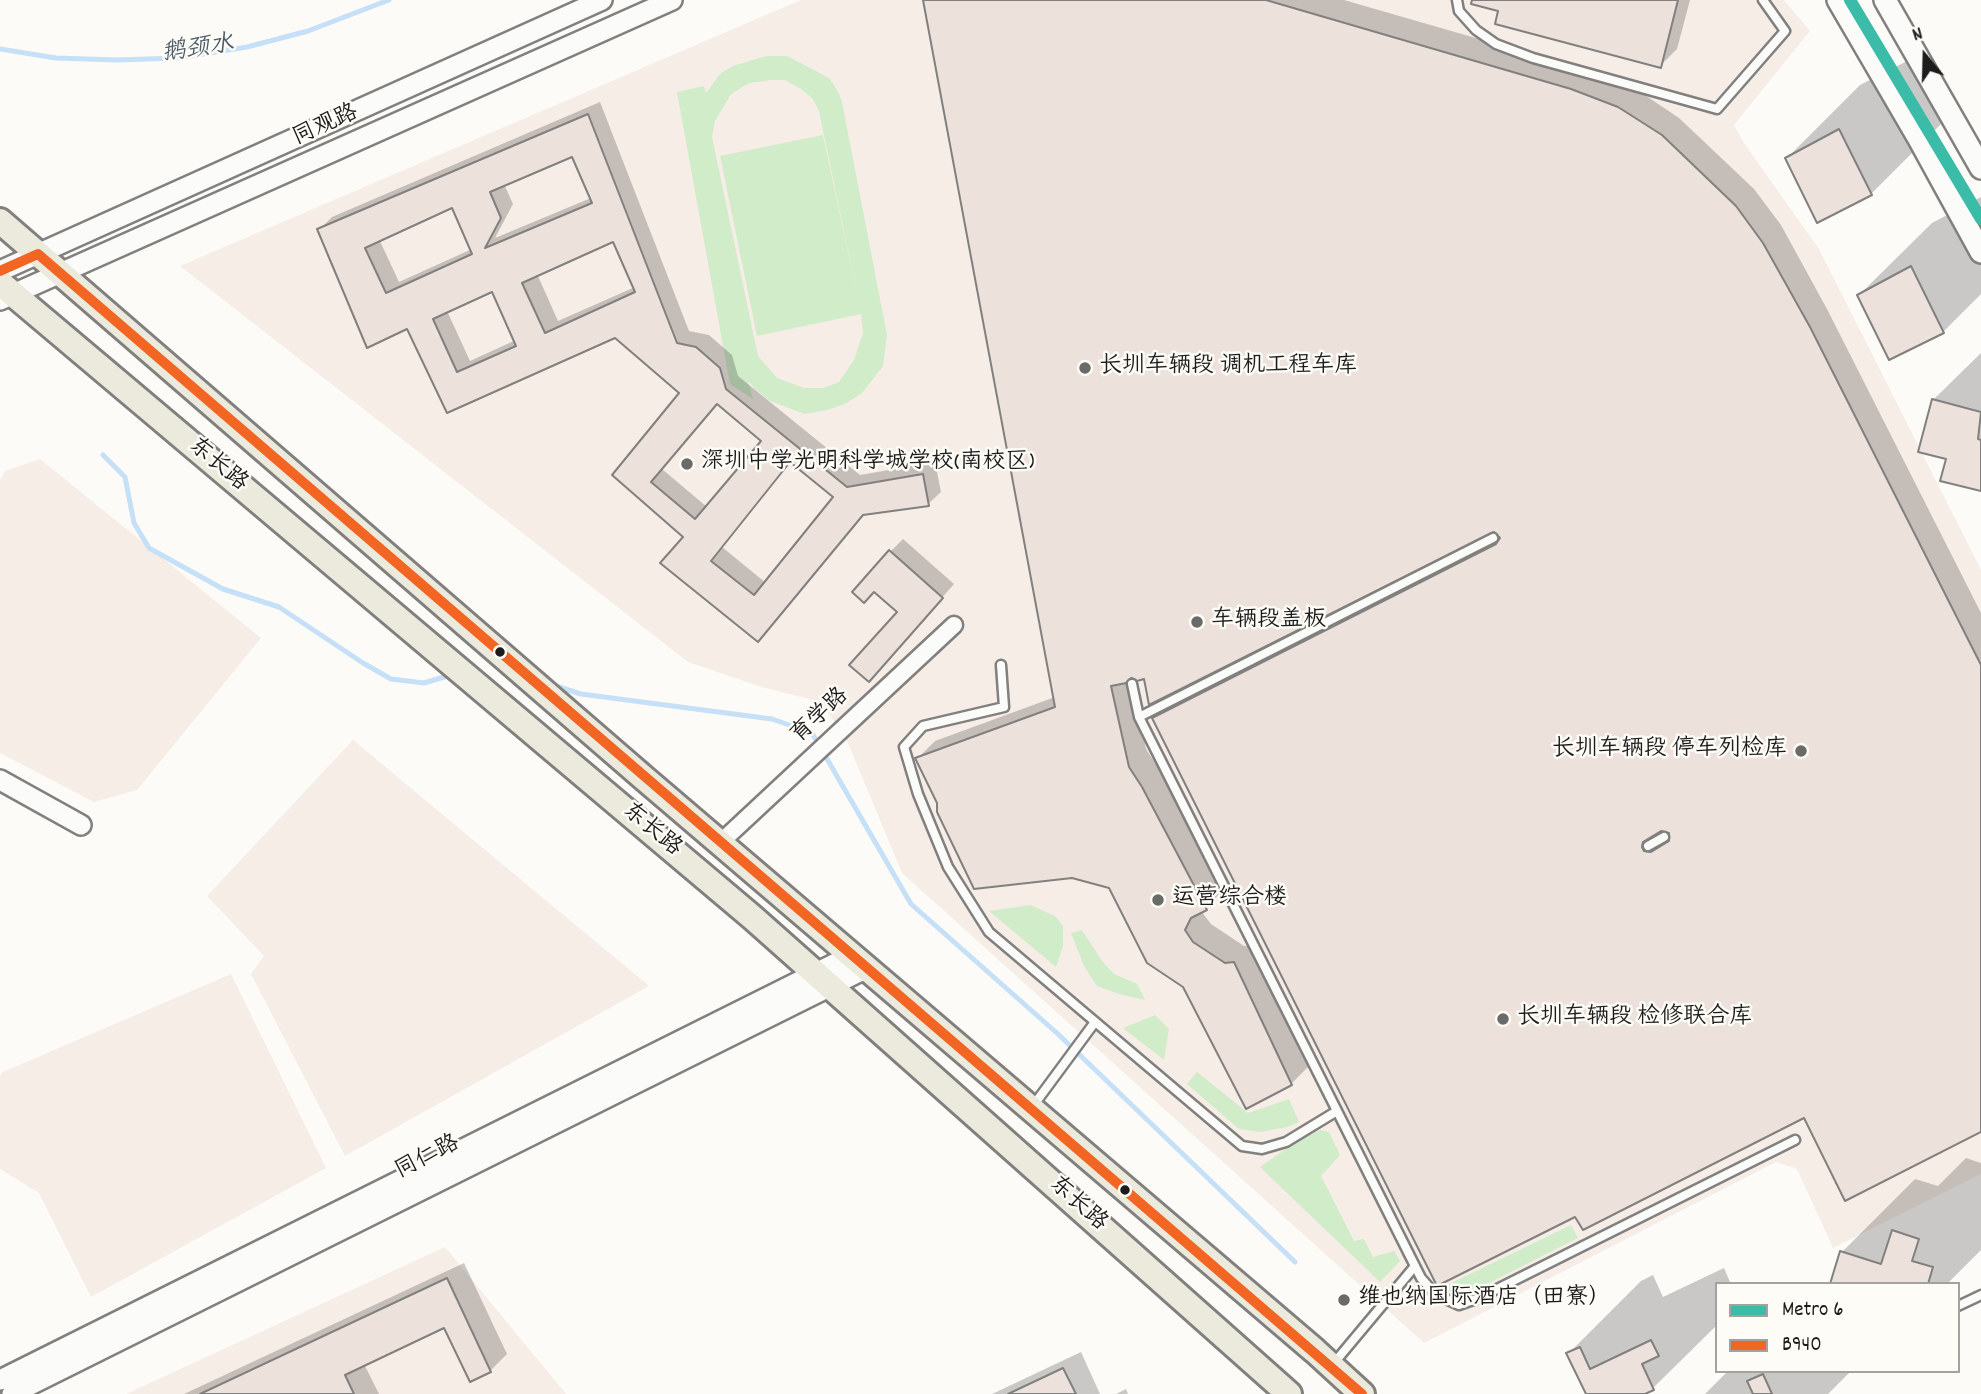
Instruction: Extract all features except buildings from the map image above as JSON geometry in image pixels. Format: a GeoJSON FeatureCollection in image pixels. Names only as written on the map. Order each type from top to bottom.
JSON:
{"type":"FeatureCollection","features":[{"type":"Feature","properties":{"kind":"main road"},"geometry":{"type":"LineString","coordinates":[[1838,0],[1981,252]]}},
{"type":"Feature","properties":{"kind":"main road"},"geometry":{"type":"LineString","coordinates":[[1885,0],[1981,168]]}},
{"type":"Feature","properties":{"kind":"main road","name":"东长路"},"geometry":{"type":"LineString","coordinates":[[0,221],[1362,1394]]}},
{"type":"Feature","properties":{"kind":"main road","name":"东长路"},"geometry":{"type":"LineString","coordinates":[[4,292],[752,916],[1289,1394]]}},
{"type":"Feature","properties":{"kind":"street","name":"同观路"},"geometry":{"type":"LineString","coordinates":[[4,292],[60,273],[672,0]]}},
{"type":"Feature","properties":{"kind":"street","name":"同观路"},"geometry":{"type":"LineString","coordinates":[[0,271],[595,3]]}},
{"type":"Feature","properties":{"kind":"street","name":"育学路"},"geometry":{"type":"LineString","coordinates":[[720,843],[954,625]]}},
{"type":"Feature","properties":{"kind":"street"},"geometry":{"type":"LineString","coordinates":[[0,780],[81,825]]}},
{"type":"Feature","properties":{"kind":"street","name":"同仁路"},"geometry":{"type":"LineString","coordinates":[[10,1387],[859,962]]}},
{"type":"Feature","properties":{"kind":"lane"},"geometry":{"type":"LineString","coordinates":[[1457,0],[1459,11],[1476,30],[1496,44],[1533,58],[1717,109],[1785,32],[1763,0]]}},
{"type":"Feature","properties":{"kind":"lane"},"geometry":{"type":"LineString","coordinates":[[1139,717],[1493,538]]}},
{"type":"Feature","properties":{"kind":"lane"},"geometry":{"type":"LineString","coordinates":[[1001,665],[1004,707],[923,726],[904,747],[918,794],[948,867],[989,932],[1242,1146],[1262,1149],[1286,1142],[1337,1111]]}},
{"type":"Feature","properties":{"kind":"lane"},"geometry":{"type":"LineString","coordinates":[[1132,684],[1139,717],[1421,1278],[1435,1294],[1459,1305],[1479,1298],[1795,1140]]}},
{"type":"Feature","properties":{"kind":"lane"},"geometry":{"type":"LineString","coordinates":[[1648,846],[1664,837]]}},
{"type":"Feature","properties":{"kind":"lane"},"geometry":{"type":"LineString","coordinates":[[1031,1109],[1096,1022]]}},
{"type":"Feature","properties":{"kind":"lane"},"geometry":{"type":"LineString","coordinates":[[1332,1366],[1415,1266]]}},
{"type":"Feature","properties":{"kind":"lane"},"geometry":{"type":"LineString","coordinates":[[1960,1305],[1981,1295]]}},
{"type":"Feature","properties":{"kind":"shaded area"},"geometry":{"type":"Polygon","coordinates":[[[801,0],[1784,0],[1810,31],[1734,125],[1819,249],[1981,570],[1981,1174],[1833,1248],[1797,1169],[1776,1162],[1424,1343],[902,873],[848,743],[821,702],[762,687],[688,662],[180,266],[801,0]]]}},
{"type":"Feature","properties":{"kind":"shaded area"},"geometry":{"type":"Polygon","coordinates":[[[40,459],[261,638],[137,790],[94,802],[0,753],[0,480],[5,471],[40,459]]]}},
{"type":"Feature","properties":{"kind":"shaded area"},"geometry":{"type":"Polygon","coordinates":[[[353,740],[649,986],[345,1156],[251,974],[264,956],[207,896],[353,740]]]}},
{"type":"Feature","properties":{"kind":"shaded area"},"geometry":{"type":"Polygon","coordinates":[[[231,974],[326,1168],[91,1297],[39,1193],[0,1169],[0,1076],[3,1072],[231,974]]]}},
{"type":"Feature","properties":{"kind":"shaded area"},"geometry":{"type":"Polygon","coordinates":[[[445,1247],[566,1394],[126,1394],[445,1247]]]}},
{"type":"Feature","properties":{"kind":"green space"},"geometry":{"type":"Polygon","coordinates":[[[766,56],[787,56],[830,79],[842,102],[887,335],[883,366],[862,393],[845,404],[827,410],[805,414],[770,401],[748,381],[753,399],[730,384],[677,92],[704,86],[706,93],[721,73],[733,66],[766,56]],[[785,80],[749,83],[731,94],[715,121],[712,137],[758,356],[777,378],[804,388],[823,388],[839,382],[854,360],[863,333],[861,314],[757,336],[720,156],[823,135],[861,313],[819,111],[813,99],[785,80]]]}},
{"type":"Feature","properties":{"kind":"green space"},"geometry":{"type":"Polygon","coordinates":[[[1030,905],[1055,916],[1063,926],[1063,946],[1056,967],[989,911],[1030,905]]]}},
{"type":"Feature","properties":{"kind":"green space"},"geometry":{"type":"Polygon","coordinates":[[[1082,930],[1102,961],[1114,974],[1137,984],[1145,1000],[1097,986],[1084,966],[1071,933],[1082,930]]]}},
{"type":"Feature","properties":{"kind":"green space"},"geometry":{"type":"Polygon","coordinates":[[[1155,1015],[1169,1029],[1164,1060],[1123,1028],[1155,1015]]]}},
{"type":"Feature","properties":{"kind":"green space"},"geometry":{"type":"Polygon","coordinates":[[[1197,1072],[1248,1113],[1289,1099],[1299,1122],[1260,1132],[1239,1129],[1187,1084],[1197,1072]]]}},
{"type":"Feature","properties":{"kind":"green space"},"geometry":{"type":"Polygon","coordinates":[[[1320,1130],[1329,1132],[1340,1155],[1321,1176],[1354,1241],[1364,1239],[1373,1257],[1394,1251],[1400,1261],[1380,1282],[1260,1167],[1297,1141],[1320,1130]]]}},
{"type":"Feature","properties":{"kind":"green space"},"geometry":{"type":"Polygon","coordinates":[[[1571,1225],[1578,1238],[1489,1283],[1467,1293],[1452,1294],[1441,1288],[1571,1225]]]}},
{"type":"Feature","properties":{"kind":"waterway","name":"鹅颈水"},"geometry":{"type":"LineString","coordinates":[[0,49],[56,58],[178,58],[247,47],[308,31],[389,0]]}},
{"type":"Feature","properties":{"kind":"waterway"},"geometry":{"type":"LineString","coordinates":[[103,455],[125,477],[134,523],[149,548],[223,589],[279,607],[391,679],[424,683],[451,675]]}},
{"type":"Feature","properties":{"kind":"waterway"},"geometry":{"type":"LineString","coordinates":[[550,684],[581,694],[772,719],[812,733],[911,904],[1058,1034],[1295,1262]]}},
{"type":"Feature","properties":{"kind":"metro line","name":"6"},"geometry":{"type":"LineString","coordinates":[[1850,0],[1981,219]]}},
{"type":"Feature","properties":{"kind":"transit line","name":"B940"},"geometry":{"type":"LineString","coordinates":[[0,271],[38,254],[1362,1394]]}},
{"type":"Feature","properties":{"kind":"place","name":"长圳车辆段 调机工程车库"},"geometry":{"type":"Point","coordinates":[1085,368]}},
{"type":"Feature","properties":{"kind":"place","name":"深圳中学光明科学城学校(南校区)"},"geometry":{"type":"Point","coordinates":[687,464]}},
{"type":"Feature","properties":{"kind":"place","name":"车辆段盖板"},"geometry":{"type":"Point","coordinates":[1197,622]}},
{"type":"Feature","properties":{"kind":"place","name":"长圳车辆段 停车列检库"},"geometry":{"type":"Point","coordinates":[1801,751]}},
{"type":"Feature","properties":{"kind":"place","name":"运营综合楼"},"geometry":{"type":"Point","coordinates":[1158,900]}},
{"type":"Feature","properties":{"kind":"place","name":"长圳车辆段 检修联合库"},"geometry":{"type":"Point","coordinates":[1503,1019]}},
{"type":"Feature","properties":{"kind":"place","name":"维也纳国际酒店（田寮）"},"geometry":{"type":"Point","coordinates":[1344,1300]}}]}
